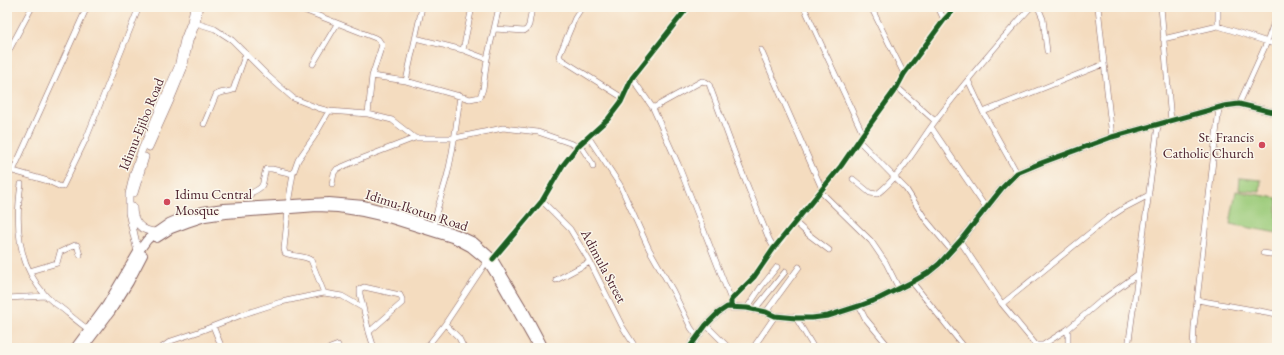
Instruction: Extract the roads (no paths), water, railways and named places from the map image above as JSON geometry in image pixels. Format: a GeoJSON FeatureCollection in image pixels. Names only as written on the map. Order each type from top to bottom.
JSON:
{"type":"FeatureCollection","features":[{"type":"Feature","properties":{"kind":"main road","name":"Idimu-Ejibo Road"},"geometry":{"type":"LineString","coordinates":[[138,252],[128,213],[129,194],[134,173],[142,152],[178,67],[194,7]]}},
{"type":"Feature","properties":{"kind":"main road","name":"Idimu-Ejibo Road"},"geometry":{"type":"LineString","coordinates":[[156,232],[148,232],[138,226],[133,213],[133,193],[145,155],[172,98],[183,69],[189,41],[196,24],[199,7]]}},
{"type":"Feature","properties":{"kind":"main road","name":"Idimu-Ikotun Road"},"geometry":{"type":"LineString","coordinates":[[83,348],[111,311],[129,282],[143,254],[155,239],[171,229],[205,218],[226,214],[329,202],[364,205],[387,211],[457,234],[474,242],[490,260],[526,314],[544,348]]}},
{"type":"Feature","properties":{"kind":"main road","name":"Idimu-Ikotun Road"},"geometry":{"type":"LineString","coordinates":[[75,348],[106,306],[138,252],[147,240],[156,232],[169,223],[185,216],[203,211],[247,206],[338,208],[385,217],[455,239],[490,260],[501,283],[538,348]]}},
{"type":"Feature","properties":{"kind":"street"},"geometry":{"type":"LineString","coordinates":[[7,54],[32,7]]}},
{"type":"Feature","properties":{"kind":"street"},"geometry":{"type":"LineString","coordinates":[[13,171],[87,7]]}},
{"type":"Feature","properties":{"kind":"street"},"geometry":{"type":"LineString","coordinates":[[7,168],[48,181],[61,187],[63,186],[86,139],[139,7]]}},
{"type":"Feature","properties":{"kind":"street"},"geometry":{"type":"LineString","coordinates":[[296,7],[380,41],[382,45],[372,76],[368,114]]}},
{"type":"Feature","properties":{"kind":"street"},"geometry":{"type":"LineString","coordinates":[[406,81],[422,7]]}},
{"type":"Feature","properties":{"kind":"street"},"geometry":{"type":"LineString","coordinates":[[463,50],[472,7]]}},
{"type":"Feature","properties":{"kind":"street"},"geometry":{"type":"LineString","coordinates":[[372,76],[406,81],[470,99],[480,97],[483,89],[487,59],[499,7]]}},
{"type":"Feature","properties":{"kind":"street"},"geometry":{"type":"LineString","coordinates":[[495,29],[524,31],[529,25],[532,7]]}},
{"type":"Feature","properties":{"kind":"street"},"geometry":{"type":"LineString","coordinates":[[582,7],[575,18],[558,56],[623,98]]}},
{"type":"Feature","properties":{"kind":"street"},"geometry":{"type":"LineString","coordinates":[[426,348],[445,324],[490,260],[542,201],[564,165],[579,146],[608,120],[621,102],[632,78],[688,7]]}},
{"type":"Feature","properties":{"kind":"street"},"geometry":{"type":"LineString","coordinates":[[804,7],[863,134]]}},
{"type":"Feature","properties":{"kind":"street"},"geometry":{"type":"LineString","coordinates":[[871,7],[904,74]]}},
{"type":"Feature","properties":{"kind":"street"},"geometry":{"type":"LineString","coordinates":[[938,7],[944,20]]}},
{"type":"Feature","properties":{"kind":"street"},"geometry":{"type":"LineString","coordinates":[[689,348],[706,325],[731,303],[754,277],[774,248],[841,166],[897,87],[904,74],[944,20],[956,7]]}},
{"type":"Feature","properties":{"kind":"street"},"geometry":{"type":"LineString","coordinates":[[853,180],[870,193],[877,194],[894,177],[935,121],[1000,41],[1031,7]]}},
{"type":"Feature","properties":{"kind":"street"},"geometry":{"type":"LineString","coordinates":[[1038,7],[1044,23],[1047,51]]}},
{"type":"Feature","properties":{"kind":"street"},"geometry":{"type":"LineString","coordinates":[[1098,7],[1112,137]]}},
{"type":"Feature","properties":{"kind":"street"},"geometry":{"type":"LineString","coordinates":[[1160,7],[1171,121]]}},
{"type":"Feature","properties":{"kind":"street"},"geometry":{"type":"LineString","coordinates":[[1218,7],[1218,26]]}},
{"type":"Feature","properties":{"kind":"street"},"geometry":{"type":"LineString","coordinates":[[1239,104],[1267,42],[1277,14]]}},
{"type":"Feature","properties":{"kind":"street"},"geometry":{"type":"LineString","coordinates":[[196,24],[215,29],[232,40],[269,77],[293,98],[329,111],[368,114],[392,120],[415,138]]}},
{"type":"Feature","properties":{"kind":"street"},"geometry":{"type":"LineString","coordinates":[[313,64],[337,24]]}},
{"type":"Feature","properties":{"kind":"street"},"geometry":{"type":"LineString","coordinates":[[1163,39],[1218,26],[1277,45]]}},
{"type":"Feature","properties":{"kind":"street"},"geometry":{"type":"LineString","coordinates":[[415,38],[463,50],[487,59]]}},
{"type":"Feature","properties":{"kind":"street"},"geometry":{"type":"LineString","coordinates":[[761,50],[821,190],[871,241],[886,263],[899,289]]}},
{"type":"Feature","properties":{"kind":"street"},"geometry":{"type":"LineString","coordinates":[[204,124],[216,95],[220,92],[229,92],[233,90],[246,54]]}},
{"type":"Feature","properties":{"kind":"street"},"geometry":{"type":"LineString","coordinates":[[983,112],[1104,64]]}},
{"type":"Feature","properties":{"kind":"street"},"geometry":{"type":"LineString","coordinates":[[632,78],[653,108],[678,164],[731,303]]}},
{"type":"Feature","properties":{"kind":"street"},"geometry":{"type":"LineString","coordinates":[[968,80],[983,112],[1017,173]]}},
{"type":"Feature","properties":{"kind":"street"},"geometry":{"type":"LineString","coordinates":[[653,108],[702,81],[709,84],[739,166],[774,248]]}},
{"type":"Feature","properties":{"kind":"street"},"geometry":{"type":"LineString","coordinates":[[897,87],[935,121]]}},
{"type":"Feature","properties":{"kind":"street"},"geometry":{"type":"LineString","coordinates":[[434,226],[448,174],[455,138],[460,96]]}},
{"type":"Feature","properties":{"kind":"street"},"geometry":{"type":"LineString","coordinates":[[731,303],[766,312],[775,316],[796,318],[828,316],[859,306],[899,289],[928,273],[939,264],[979,219],[1003,187],[1017,173],[1112,137],[1219,108],[1239,104],[1277,113]]}},
{"type":"Feature","properties":{"kind":"street"},"geometry":{"type":"LineString","coordinates":[[1193,348],[1219,108]]}},
{"type":"Feature","properties":{"kind":"street"},"geometry":{"type":"LineString","coordinates":[[324,293],[311,260],[306,257],[289,255],[285,253],[284,249],[293,174],[298,160],[314,137],[329,111]]}},
{"type":"Feature","properties":{"kind":"street"},"geometry":{"type":"LineString","coordinates":[[1128,348],[1158,125]]}},
{"type":"Feature","properties":{"kind":"street"},"geometry":{"type":"LineString","coordinates":[[931,127],[986,208]]}},
{"type":"Feature","properties":{"kind":"street"},"geometry":{"type":"LineString","coordinates":[[332,184],[334,173],[337,169],[415,138],[455,138],[503,128],[538,132],[579,146],[592,163],[593,167]]}},
{"type":"Feature","properties":{"kind":"street"},"geometry":{"type":"LineString","coordinates":[[589,138],[620,185],[649,249],[673,291],[691,328],[697,336]]}},
{"type":"Feature","properties":{"kind":"street"},"geometry":{"type":"LineString","coordinates":[[859,141],[906,189],[926,220],[951,250]]}},
{"type":"Feature","properties":{"kind":"street"},"geometry":{"type":"LineString","coordinates":[[250,197],[251,193],[260,190],[266,169],[293,174]]}},
{"type":"Feature","properties":{"kind":"street"},"geometry":{"type":"LineString","coordinates":[[21,184],[18,204],[18,233],[24,260],[46,296],[89,330]]}},
{"type":"Feature","properties":{"kind":"street"},"geometry":{"type":"LineString","coordinates":[[1002,304],[1107,219],[1149,195]]}},
{"type":"Feature","properties":{"kind":"street","name":"Adimula Street"},"geometry":{"type":"LineString","coordinates":[[542,201],[570,229],[590,262],[622,326],[636,348]]}},
{"type":"Feature","properties":{"kind":"street"},"geometry":{"type":"LineString","coordinates":[[796,222],[808,234],[829,250]]}},
{"type":"Feature","properties":{"kind":"street"},"geometry":{"type":"LineString","coordinates":[[960,241],[1002,304],[1036,345],[1043,345],[1068,328],[1102,300],[1138,274]]}},
{"type":"Feature","properties":{"kind":"street"},"geometry":{"type":"LineString","coordinates":[[30,271],[57,263],[60,252],[75,245],[77,245],[80,255]]}},
{"type":"Feature","properties":{"kind":"street"},"geometry":{"type":"LineString","coordinates":[[1263,253],[1277,255]]}},
{"type":"Feature","properties":{"kind":"street"},"geometry":{"type":"LineString","coordinates":[[556,280],[590,262]]}},
{"type":"Feature","properties":{"kind":"street"},"geometry":{"type":"LineString","coordinates":[[747,308],[777,267]]}},
{"type":"Feature","properties":{"kind":"street"},"geometry":{"type":"LineString","coordinates":[[766,312],[799,267]]}},
{"type":"Feature","properties":{"kind":"street"},"geometry":{"type":"LineString","coordinates":[[755,309],[784,272]]}},
{"type":"Feature","properties":{"kind":"street"},"geometry":{"type":"LineString","coordinates":[[912,282],[965,348]]}},
{"type":"Feature","properties":{"kind":"street"},"geometry":{"type":"LineString","coordinates":[[368,332],[402,303],[400,295],[364,287],[360,289],[368,332],[374,348]]}},
{"type":"Feature","properties":{"kind":"street"},"geometry":{"type":"LineString","coordinates":[[161,348],[171,341],[244,314],[281,302],[324,293],[342,296],[363,308]]}},
{"type":"Feature","properties":{"kind":"street"},"geometry":{"type":"LineString","coordinates":[[7,298],[46,296]]}},
{"type":"Feature","properties":{"kind":"street"},"geometry":{"type":"LineString","coordinates":[[1197,300],[1277,314]]}},
{"type":"Feature","properties":{"kind":"street"},"geometry":{"type":"LineString","coordinates":[[859,306],[865,318],[890,348]]}},
{"type":"Feature","properties":{"kind":"street"},"geometry":{"type":"LineString","coordinates":[[753,348],[775,316]]}},
{"type":"Feature","properties":{"kind":"street"},"geometry":{"type":"LineString","coordinates":[[796,318],[814,348]]}},
{"type":"Feature","properties":{"kind":"street"},"geometry":{"type":"LineString","coordinates":[[445,324],[459,338],[464,348]]}},
{"type":"Feature","properties":{"kind":"street"},"geometry":{"type":"LineString","coordinates":[[706,325],[729,348]]}},
{"type":"Feature","properties":{"kind":"street"},"geometry":{"type":"LineString","coordinates":[[213,326],[222,348]]}},
{"type":"Feature","properties":{"kind":"street"},"geometry":{"type":"LineString","coordinates":[[1068,328],[1068,348]]}},
{"type":"Feature","properties":{"kind":"street"},"geometry":{"type":"LineString","coordinates":[[330,348],[338,345]]}},
{"type":"Feature","properties":{"kind":"place","name":"St. Francis Catholic Church"},"geometry":{"type":"Point","coordinates":[1262,145]}},
{"type":"Feature","properties":{"kind":"place","name":"Idimu Central Mosque"},"geometry":{"type":"Point","coordinates":[167,202]}}]}
